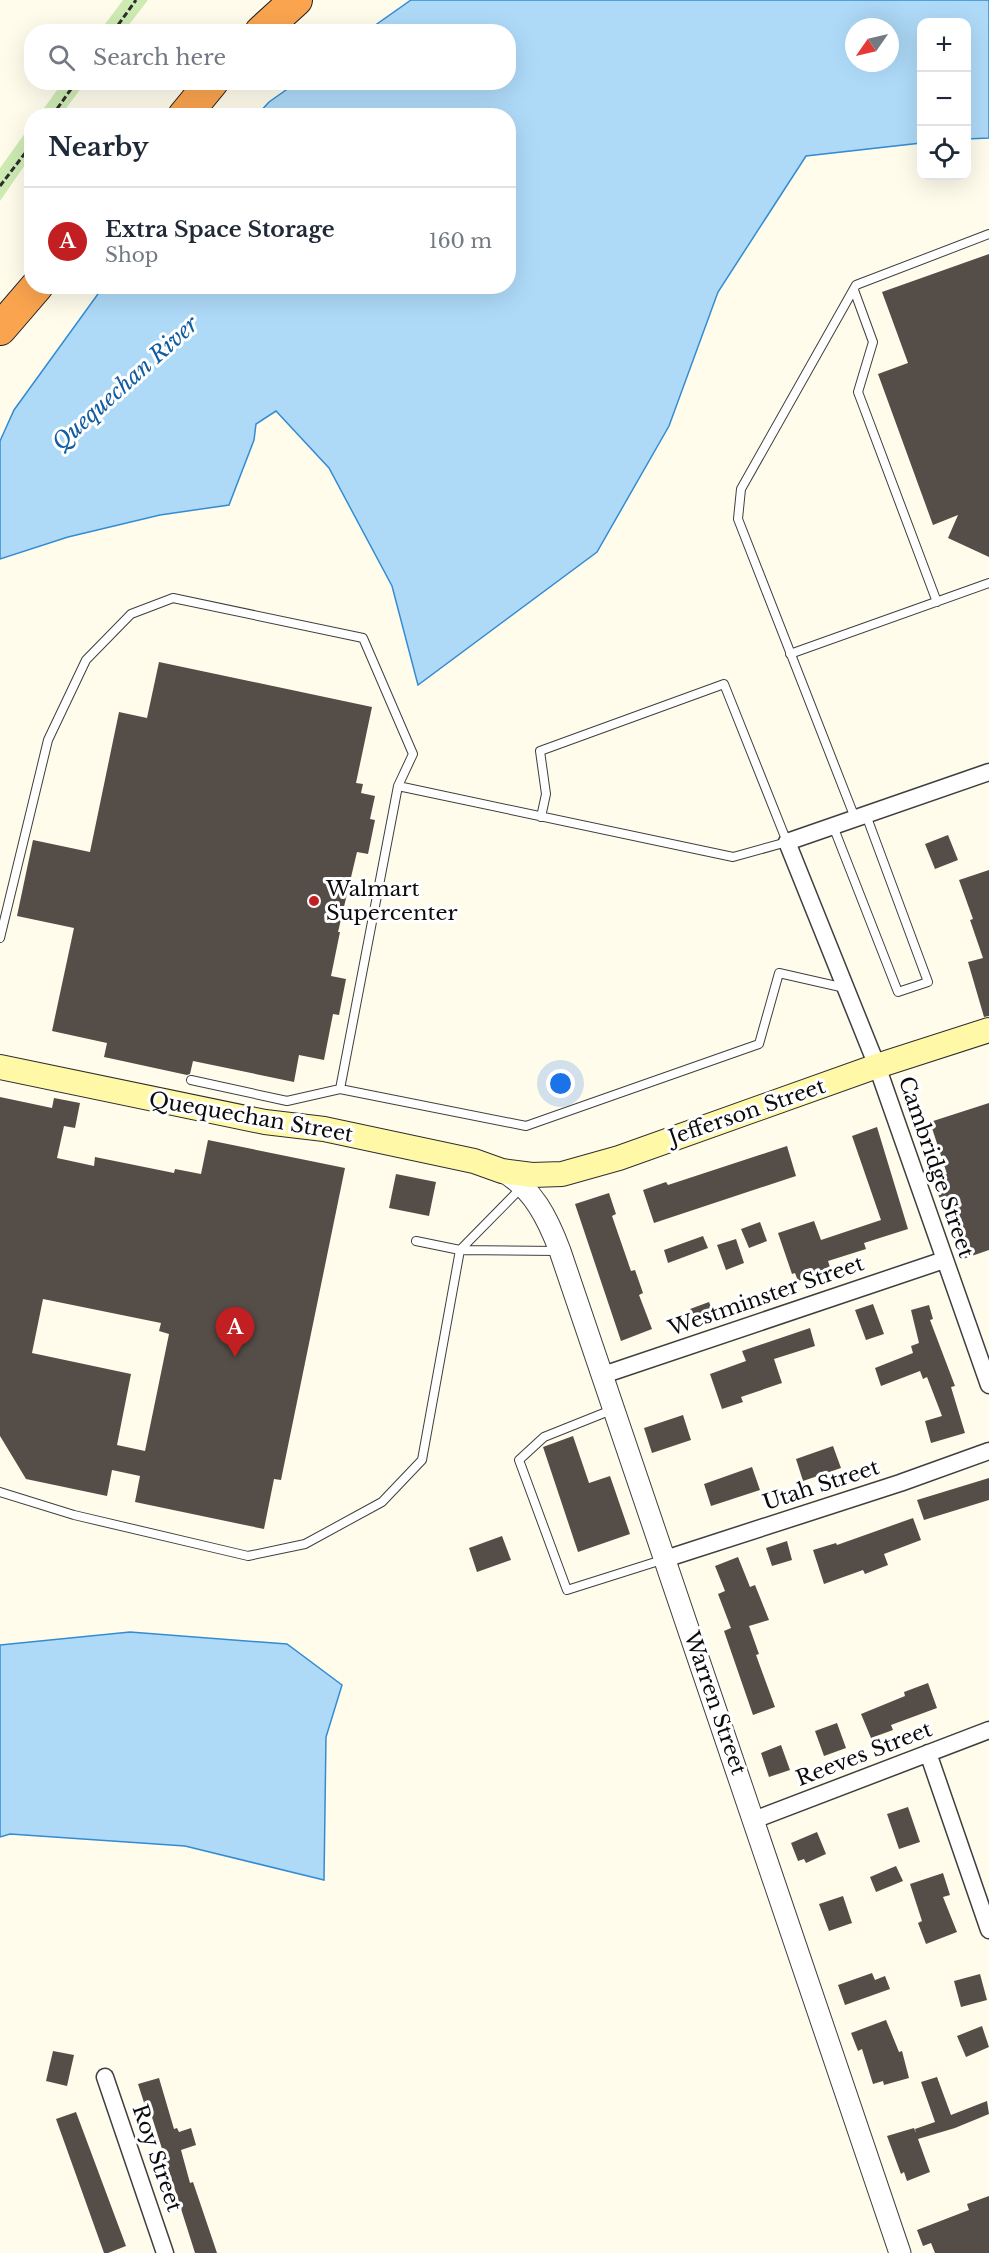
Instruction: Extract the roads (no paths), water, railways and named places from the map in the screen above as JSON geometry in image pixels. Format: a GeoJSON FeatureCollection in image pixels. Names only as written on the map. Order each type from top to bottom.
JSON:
{"type":"FeatureCollection","features":[{"type":"Feature","properties":{"kind":"highway"},"geometry":{"type":"LineString","coordinates":[[270,24],[296,0]]}},
{"type":"Feature","properties":{"kind":"highway"},"geometry":{"type":"LineString","coordinates":[[191,108],[206,90]]}},
{"type":"Feature","properties":{"kind":"highway"},"geometry":{"type":"LineString","coordinates":[[0,329],[30,294]]}},
{"type":"Feature","properties":{"kind":"main road","name":"Jefferson Street"},"geometry":{"type":"LineString","coordinates":[[502,1171],[548,1176],[583,1169],[877,1066],[989,1030]]}},
{"type":"Feature","properties":{"kind":"main road","name":"Quequechan Street"},"geometry":{"type":"LineString","coordinates":[[0,1067],[265,1122],[324,1129],[474,1161],[502,1171]]}},
{"type":"Feature","properties":{"kind":"street"},"geometry":{"type":"LineString","coordinates":[[787,842],[989,772]]}},
{"type":"Feature","properties":{"kind":"street","name":"Cambridge Street"},"geometry":{"type":"LineString","coordinates":[[787,842],[877,1066],[989,1385]]}},
{"type":"Feature","properties":{"kind":"street","name":"Warren Street"},"geometry":{"type":"LineString","coordinates":[[502,1171],[523,1185],[544,1215],[560,1251],[900,2253]]}},
{"type":"Feature","properties":{"kind":"street","name":"Westminster Street"},"geometry":{"type":"LineString","coordinates":[[603,1375],[944,1260]]}},
{"type":"Feature","properties":{"kind":"street","name":"Utah Street"},"geometry":{"type":"LineString","coordinates":[[665,1559],[900,1483],[989,1451]]}},
{"type":"Feature","properties":{"kind":"street","name":"Reeves Street"},"geometry":{"type":"LineString","coordinates":[[754,1820],[989,1730]]}},
{"type":"Feature","properties":{"kind":"street"},"geometry":{"type":"LineString","coordinates":[[928,1753],[989,1930]]}},
{"type":"Feature","properties":{"kind":"street","name":"Roy Street"},"geometry":{"type":"LineString","coordinates":[[105,2077],[165,2253]]}},
{"type":"Feature","properties":{"kind":"lane"},"geometry":{"type":"LineString","coordinates":[[833,826],[898,992],[928,982],[790,654],[738,519],[741,489],[856,285],[989,234]]}},
{"type":"Feature","properties":{"kind":"lane"},"geometry":{"type":"LineString","coordinates":[[854,290],[873,342],[858,392],[937,602]]}},
{"type":"Feature","properties":{"kind":"lane"},"geometry":{"type":"LineString","coordinates":[[790,654],[989,583]]}},
{"type":"Feature","properties":{"kind":"lane"},"geometry":{"type":"LineString","coordinates":[[0,938],[48,740],[86,660],[131,614],[173,598],[363,638],[413,754],[398,786],[340,1089]]}},
{"type":"Feature","properties":{"kind":"lane"},"geometry":{"type":"LineString","coordinates":[[398,786],[541,817],[733,857],[787,842],[723,684],[540,751],[546,794],[541,817]]}},
{"type":"Feature","properties":{"kind":"lane"},"geometry":{"type":"LineString","coordinates":[[191,1080],[287,1101],[340,1089],[526,1126],[759,1044],[779,973],[846,988]]}},
{"type":"Feature","properties":{"kind":"lane"},"geometry":{"type":"LineString","coordinates":[[0,1492],[74,1515],[248,1557],[305,1544],[382,1502],[422,1460],[460,1250],[523,1185]]}},
{"type":"Feature","properties":{"kind":"lane"},"geometry":{"type":"LineString","coordinates":[[416,1241],[460,1250],[560,1251]]}},
{"type":"Feature","properties":{"kind":"lane"},"geometry":{"type":"LineString","coordinates":[[614,1409],[544,1437],[519,1460],[567,1590],[665,1559]]}},
{"type":"Feature","properties":{"kind":"water","name":"Quequechan River"},"geometry":{"type":"Polygon","coordinates":[[[411,0],[989,0],[989,138],[971,139],[971,18],[917,18],[917,143],[806,156],[718,292],[669,426],[597,552],[418,685],[392,586],[329,468],[276,411],[256,424],[254,440],[229,505],[160,515],[68,537],[0,559],[0,441],[14,410],[98,294],[516,294],[516,108],[263,108],[286,90],[516,90],[516,24],[377,24],[411,0]]]}},
{"type":"Feature","properties":{"kind":"water"},"geometry":{"type":"Polygon","coordinates":[[[130,1632],[287,1644],[342,1685],[326,1737],[324,1880],[185,1846],[10,1834],[0,1837],[0,1645],[130,1632]]]}},
{"type":"Feature","properties":{"kind":"place","name":"Walmart Supercenter"},"geometry":{"type":"Point","coordinates":[314,901]}},
{"type":"Feature","properties":{"kind":"place","name":"Extra Space Storage"},"geometry":{"type":"Point","coordinates":[235,1357]}}]}
